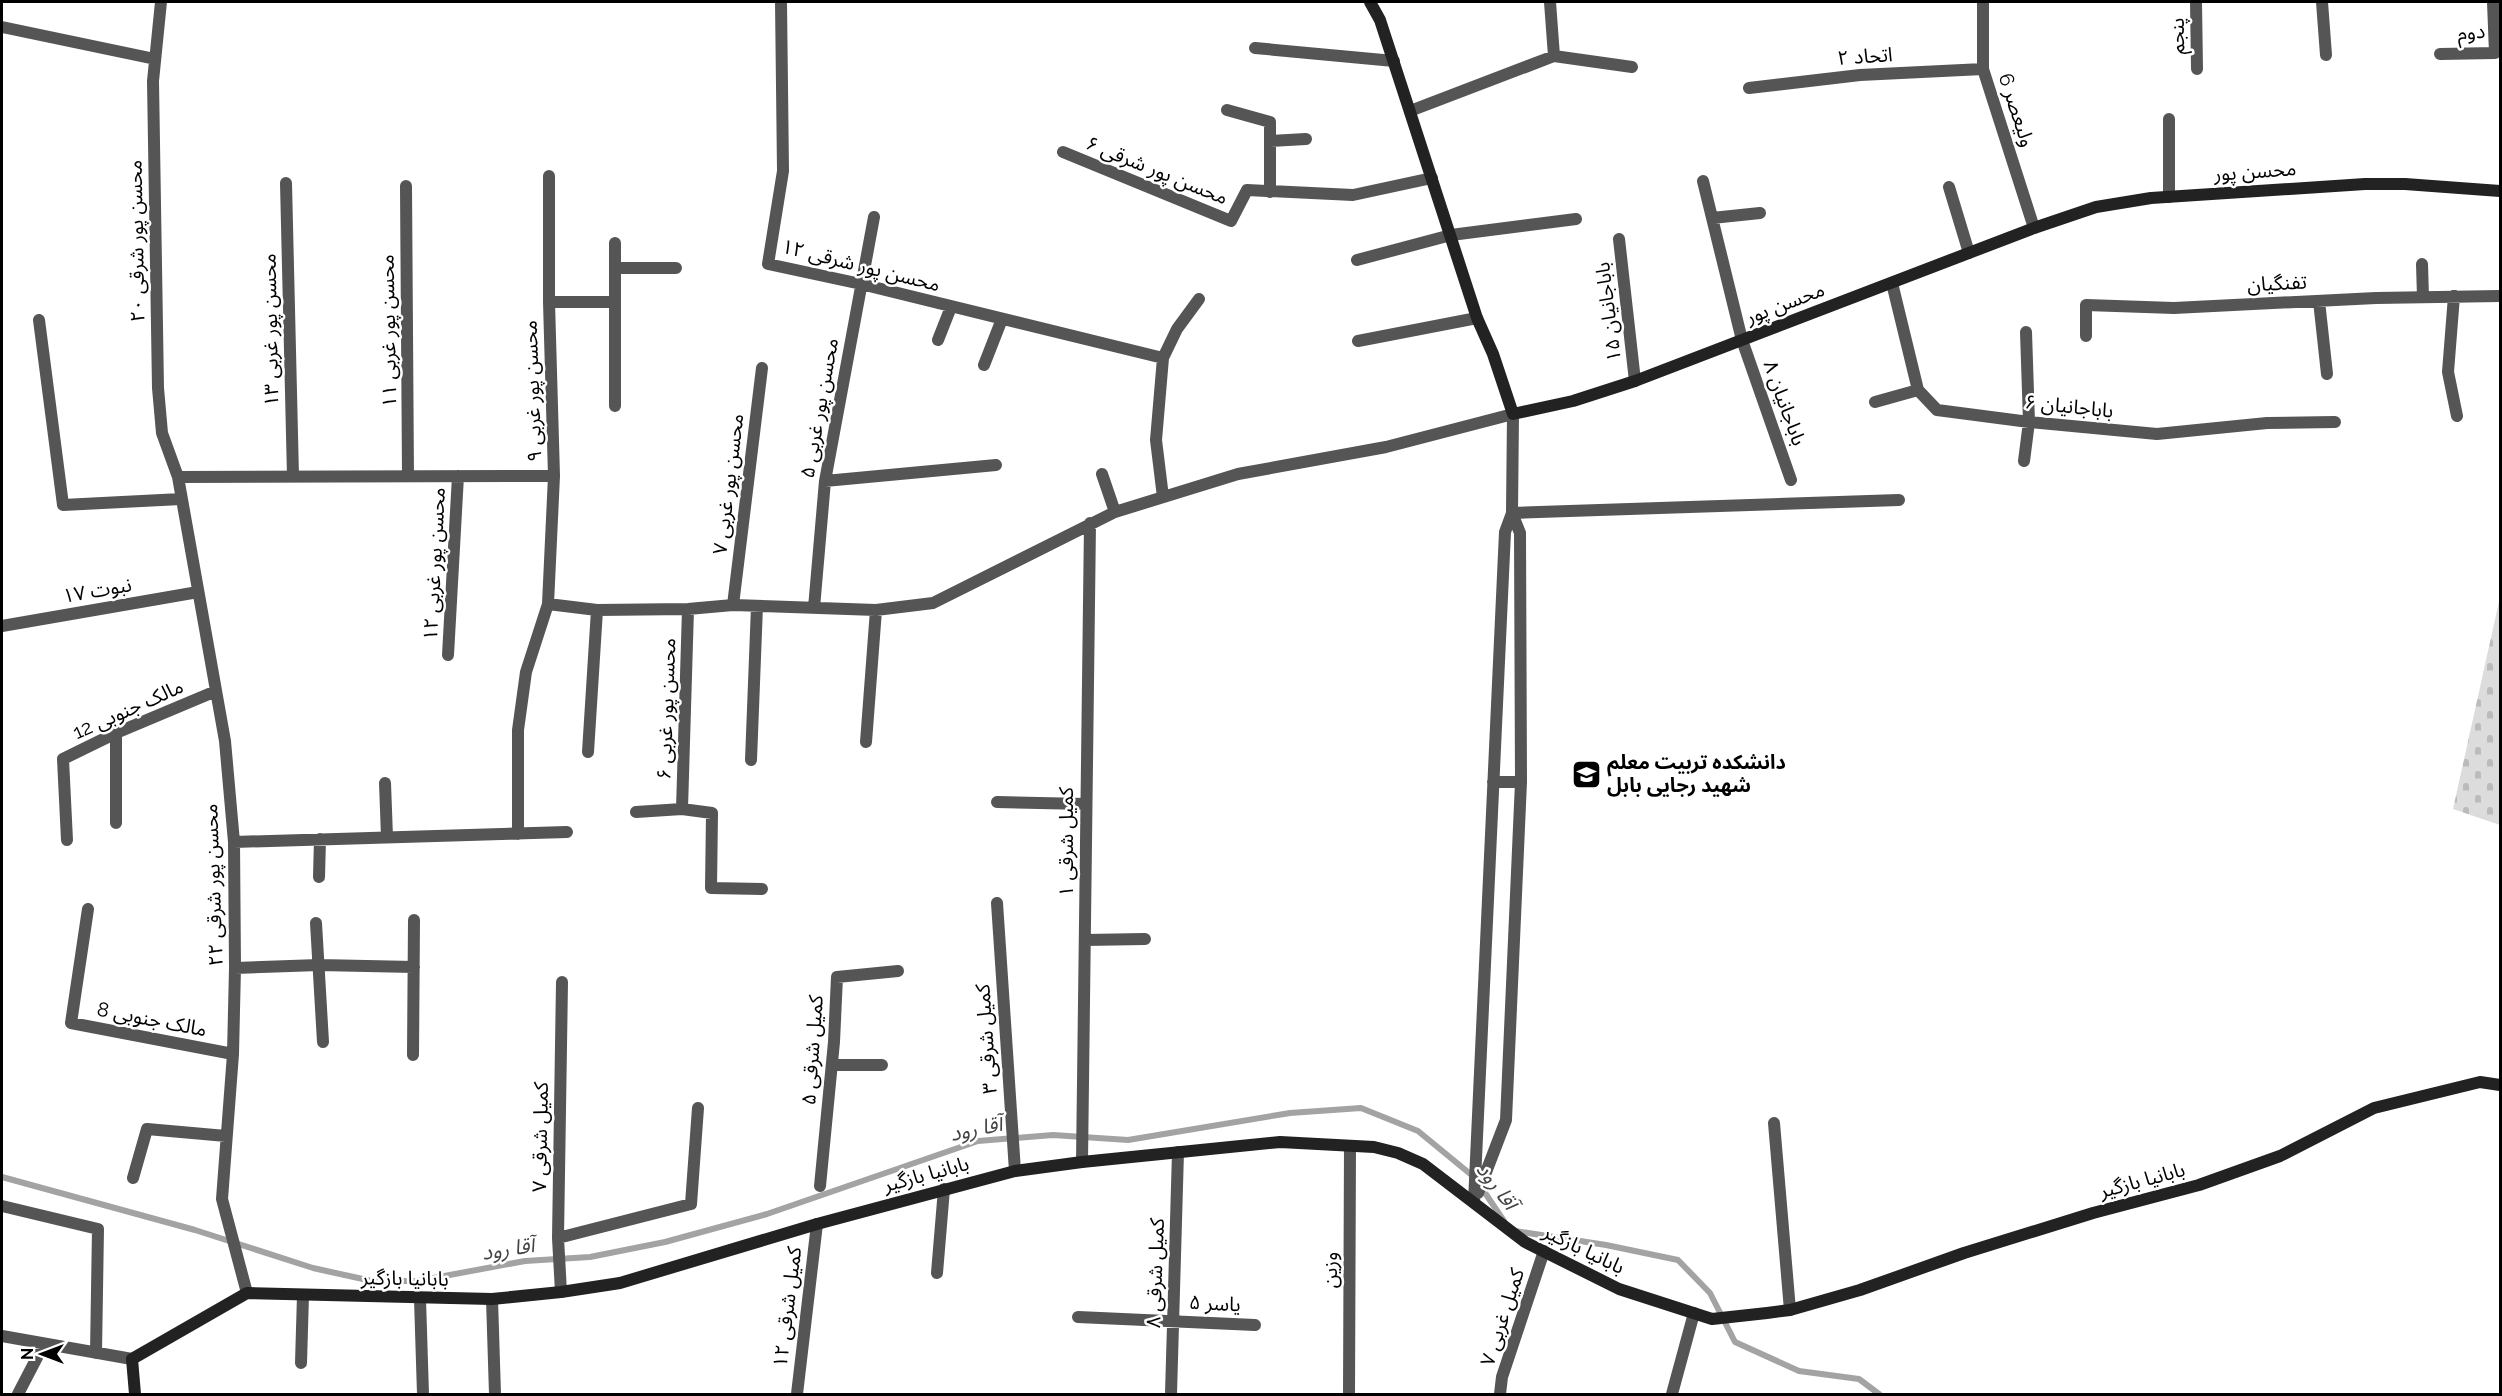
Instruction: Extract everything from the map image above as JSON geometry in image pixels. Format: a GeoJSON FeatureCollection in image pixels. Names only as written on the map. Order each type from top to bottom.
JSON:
{"type":"FeatureCollection","features":[{"type":"Feature","properties":{"kind":"street","name":"محسن پور شرقی ۲۰"},"geometry":{"type":"LineString","coordinates":[[161,2],[153,81],[158,388],[162,433],[178,477]]}},
{"type":"Feature","properties":{"kind":"street","name":"محسن پور شرقی ۱۲"},"geometry":{"type":"LineString","coordinates":[[781,2],[783,171],[768,264],[861,284],[1163,358]]}},
{"type":"Feature","properties":{"kind":"street"},"geometry":{"type":"LineString","coordinates":[[1370,2],[1380,20],[1477,318],[1493,354],[1513,414],[1512,513],[1505,532],[1474,1202]]}},
{"type":"Feature","properties":{"kind":"street"},"geometry":{"type":"LineString","coordinates":[[1550,2],[1554,56]]}},
{"type":"Feature","properties":{"kind":"street","name":"ولیعصر 6"},"geometry":{"type":"LineString","coordinates":[[1983,2],[1983,69],[2034,228]]}},
{"type":"Feature","properties":{"kind":"street","name":"پنجم"},"geometry":{"type":"LineString","coordinates":[[2196,2],[2197,69]]}},
{"type":"Feature","properties":{"kind":"street"},"geometry":{"type":"LineString","coordinates":[[2322,2],[2326,55]]}},
{"type":"Feature","properties":{"kind":"street","name":"دوم"},"geometry":{"type":"LineString","coordinates":[[2440,54],[2498,53],[2493,2]]}},
{"type":"Feature","properties":{"kind":"street"},"geometry":{"type":"LineString","coordinates":[[2,27],[155,59]]}},
{"type":"Feature","properties":{"kind":"street"},"geometry":{"type":"LineString","coordinates":[[1255,48],[1394,61]]}},
{"type":"Feature","properties":{"kind":"street"},"geometry":{"type":"LineString","coordinates":[[1410,111],[1554,56],[1632,67]]}},
{"type":"Feature","properties":{"kind":"street","name":"اتحاد ۲"},"geometry":{"type":"LineString","coordinates":[[1749,88],[1860,75],[1983,69]]}},
{"type":"Feature","properties":{"kind":"street"},"geometry":{"type":"LineString","coordinates":[[1227,110],[1269,122],[1270,192]]}},
{"type":"Feature","properties":{"kind":"street"},"geometry":{"type":"LineString","coordinates":[[2169,119],[2169,197]]}},
{"type":"Feature","properties":{"kind":"street"},"geometry":{"type":"LineString","coordinates":[[1269,141],[1306,139]]}},
{"type":"Feature","properties":{"kind":"street","name":"محسن پور شرقی ۶"},"geometry":{"type":"LineString","coordinates":[[1063,152],[1230,221],[1247,190],[1353,195],[1432,178]]}},
{"type":"Feature","properties":{"kind":"street","name":"محسن پور غربی ۹"},"geometry":{"type":"LineString","coordinates":[[518,834],[518,730],[526,672],[548,604],[554,476],[549,302],[549,176]]}},
{"type":"Feature","properties":{"kind":"street","name":"باباجانیان ۸"},"geometry":{"type":"LineString","coordinates":[[1703,181],[1742,340],[1791,480]]}},
{"type":"Feature","properties":{"kind":"street","name":"محسن پور غربی ۱۳"},"geometry":{"type":"LineString","coordinates":[[286,183],[293,476]]}},
{"type":"Feature","properties":{"kind":"street","name":"محسن پور"},"geometry":{"type":"LineString","coordinates":[[1513,414],[1573,401],[1635,381],[2034,228],[2096,207],[2169,197],[2366,184],[2406,184],[2500,191]]}},
{"type":"Feature","properties":{"kind":"street","name":"محسن پور غربی ۱۱"},"geometry":{"type":"LineString","coordinates":[[406,186],[408,476]]}},
{"type":"Feature","properties":{"kind":"street"},"geometry":{"type":"LineString","coordinates":[[1948,187],[1968,253]]}},
{"type":"Feature","properties":{"kind":"street"},"geometry":{"type":"LineString","coordinates":[[1712,218],[1760,213]]}},
{"type":"Feature","properties":{"kind":"street","name":"محسن پور غربی ۵"},"geometry":{"type":"LineString","coordinates":[[814,608],[825,480],[874,217]]}},
{"type":"Feature","properties":{"kind":"street"},"geometry":{"type":"LineString","coordinates":[[1357,260],[1450,235],[1576,219]]}},
{"type":"Feature","properties":{"kind":"street","name":"باباجانیان ۱۵"},"geometry":{"type":"LineString","coordinates":[[1619,239],[1635,381]]}},
{"type":"Feature","properties":{"kind":"street"},"geometry":{"type":"LineString","coordinates":[[615,243],[615,406]]}},
{"type":"Feature","properties":{"kind":"street"},"geometry":{"type":"LineString","coordinates":[[2422,264],[2423,297]]}},
{"type":"Feature","properties":{"kind":"street"},"geometry":{"type":"LineString","coordinates":[[615,268],[676,268]]}},
{"type":"Feature","properties":{"kind":"street"},"geometry":{"type":"LineString","coordinates":[[1875,402],[1918,390],[1892,282]]}},
{"type":"Feature","properties":{"kind":"street"},"geometry":{"type":"LineString","coordinates":[[2454,296],[2448,372],[2457,416]]}},
{"type":"Feature","properties":{"kind":"street","name":"تفنگیان"},"geometry":{"type":"LineString","coordinates":[[2086,336],[2086,305],[2174,308],[2423,297],[2500,296]]}},
{"type":"Feature","properties":{"kind":"street"},"geometry":{"type":"LineString","coordinates":[[1163,497],[1156,440],[1163,358],[1177,329],[1199,299]]}},
{"type":"Feature","properties":{"kind":"street"},"geometry":{"type":"LineString","coordinates":[[2319,301],[2327,374]]}},
{"type":"Feature","properties":{"kind":"street"},"geometry":{"type":"LineString","coordinates":[[549,302],[615,302]]}},
{"type":"Feature","properties":{"kind":"street"},"geometry":{"type":"LineString","coordinates":[[938,340],[951,307]]}},
{"type":"Feature","properties":{"kind":"street"},"geometry":{"type":"LineString","coordinates":[[1358,341],[1477,318]]}},
{"type":"Feature","properties":{"kind":"street"},"geometry":{"type":"LineString","coordinates":[[984,364],[1002,319]]}},
{"type":"Feature","properties":{"kind":"street"},"geometry":{"type":"LineString","coordinates":[[39,320],[63,505],[181,499]]}},
{"type":"Feature","properties":{"kind":"street"},"geometry":{"type":"LineString","coordinates":[[2024,461],[2028,422],[2026,332]]}},
{"type":"Feature","properties":{"kind":"street","name":"محسن پور غربی ۷"},"geometry":{"type":"LineString","coordinates":[[733,605],[762,368]]}},
{"type":"Feature","properties":{"kind":"street","name":"باباجانیان ۶"},"geometry":{"type":"LineString","coordinates":[[1918,390],[1937,410],[2028,422],[2157,434],[2267,423],[2335,422]]}},
{"type":"Feature","properties":{"kind":"street"},"geometry":{"type":"LineString","coordinates":[[548,604],[597,610],[688,609],[733,605],[876,610],[933,603],[1090,523],[1163,497],[1238,474],[1386,447],[1513,414]]}},
{"type":"Feature","properties":{"kind":"street"},"geometry":{"type":"LineString","coordinates":[[825,480],[996,465]]}},
{"type":"Feature","properties":{"kind":"street"},"geometry":{"type":"LineString","coordinates":[[1102,474],[1115,513]]}},
{"type":"Feature","properties":{"kind":"street","name":"محسن پور غربی ۱۲"},"geometry":{"type":"LineString","coordinates":[[448,655],[458,476]]}},
{"type":"Feature","properties":{"kind":"street"},"geometry":{"type":"LineString","coordinates":[[178,477],[554,476]]}},
{"type":"Feature","properties":{"kind":"street","name":"محسن پور شرقی ۲۲"},"geometry":{"type":"LineString","coordinates":[[178,477],[225,741],[234,842],[233,1054],[222,1199],[248,1293]]}},
{"type":"Feature","properties":{"kind":"street"},"geometry":{"type":"LineString","coordinates":[[1512,513],[1899,500]]}},
{"type":"Feature","properties":{"kind":"street"},"geometry":{"type":"LineString","coordinates":[[1474,1202],[1506,1120],[1521,782],[1520,533],[1512,513]]}},
{"type":"Feature","properties":{"kind":"street","name":"کمیل شرقی ۱"},"geometry":{"type":"LineString","coordinates":[[1082,1162],[1090,523]]}},
{"type":"Feature","properties":{"kind":"street","name":"نبوت ۱۷"},"geometry":{"type":"LineString","coordinates":[[2,626],[198,592]]}},
{"type":"Feature","properties":{"kind":"street"},"geometry":{"type":"LineString","coordinates":[[750,760],[757,606]]}},
{"type":"Feature","properties":{"kind":"street","name":"محسن پور غربی ۶"},"geometry":{"type":"LineString","coordinates":[[682,809],[688,609]]}},
{"type":"Feature","properties":{"kind":"street"},"geometry":{"type":"LineString","coordinates":[[588,752],[597,610]]}},
{"type":"Feature","properties":{"kind":"street"},"geometry":{"type":"LineString","coordinates":[[866,742],[876,610]]}},
{"type":"Feature","properties":{"kind":"street","name":"مالک جنوبی 12"},"geometry":{"type":"LineString","coordinates":[[67,840],[63,759],[216,691]]}},
{"type":"Feature","properties":{"kind":"street"},"geometry":{"type":"LineString","coordinates":[[116,734],[116,823]]}},
{"type":"Feature","properties":{"kind":"street"},"geometry":{"type":"LineString","coordinates":[[1493,782],[1521,782]]}},
{"type":"Feature","properties":{"kind":"street"},"geometry":{"type":"LineString","coordinates":[[385,783],[387,837]]}},
{"type":"Feature","properties":{"kind":"street"},"geometry":{"type":"LineString","coordinates":[[997,802],[1086,804]]}},
{"type":"Feature","properties":{"kind":"street"},"geometry":{"type":"LineString","coordinates":[[636,812],[682,809],[711,813],[711,888],[762,889]]}},
{"type":"Feature","properties":{"kind":"street"},"geometry":{"type":"LineString","coordinates":[[234,842],[567,832]]}},
{"type":"Feature","properties":{"kind":"street"},"geometry":{"type":"LineString","coordinates":[[319,877],[320,839]]}},
{"type":"Feature","properties":{"kind":"street","name":"کمیل شرقی ۳"},"geometry":{"type":"LineString","coordinates":[[997,903],[1015,1171]]}},
{"type":"Feature","properties":{"kind":"street","name":"مالک جنوبی 8"},"geometry":{"type":"LineString","coordinates":[[88,909],[71,1023],[233,1054]]}},
{"type":"Feature","properties":{"kind":"street"},"geometry":{"type":"LineString","coordinates":[[412,1055],[414,920]]}},
{"type":"Feature","properties":{"kind":"street"},"geometry":{"type":"LineString","coordinates":[[316,923],[323,1042]]}},
{"type":"Feature","properties":{"kind":"street"},"geometry":{"type":"LineString","coordinates":[[1085,940],[1145,939]]}},
{"type":"Feature","properties":{"kind":"street"},"geometry":{"type":"LineString","coordinates":[[235,968],[319,965],[414,967]]}},
{"type":"Feature","properties":{"kind":"street","name":"کمیل شرقی ۵"},"geometry":{"type":"LineString","coordinates":[[820,1186],[832,1065],[837,977],[898,971]]}},
{"type":"Feature","properties":{"kind":"street","name":"کمیل شرقی ۷"},"geometry":{"type":"LineString","coordinates":[[561,1292],[558,1238],[562,982]]}},
{"type":"Feature","properties":{"kind":"street"},"geometry":{"type":"LineString","coordinates":[[832,1065],[882,1065]]}},
{"type":"Feature","properties":{"kind":"street","name":"بابانیا بازگیر"},"geometry":{"type":"LineString","coordinates":[[248,1293],[492,1299],[561,1292],[620,1282],[817,1224],[1015,1171],[1280,1142],[1374,1147],[1398,1153],[1423,1164],[1525,1242],[1619,1289],[1712,1319],[1790,1310],[1860,1290],[1964,1253],[2199,1185],[2280,1156],[2374,1108],[2480,1082],[2500,1085]]}},
{"type":"Feature","properties":{"kind":"street"},"geometry":{"type":"LineString","coordinates":[[558,1238],[690,1204],[698,1108]]}},
{"type":"Feature","properties":{"kind":"street"},"geometry":{"type":"LineString","coordinates":[[1774,1123],[1790,1310]]}},
{"type":"Feature","properties":{"kind":"street"},"geometry":{"type":"LineString","coordinates":[[132,1178],[147,1129],[226,1136]]}},
{"type":"Feature","properties":{"kind":"street","name":"وزین"},"geometry":{"type":"LineString","coordinates":[[1349,1395],[1350,1146]]}},
{"type":"Feature","properties":{"kind":"street","name":"کمیل شرقی ۸"},"geometry":{"type":"LineString","coordinates":[[1171,1395],[1178,1152]]}},
{"type":"Feature","properties":{"kind":"street"},"geometry":{"type":"LineString","coordinates":[[937,1273],[944,1189]]}},
{"type":"Feature","properties":{"kind":"street"},"geometry":{"type":"LineString","coordinates":[[2,1206],[98,1229],[96,1353]]}},
{"type":"Feature","properties":{"kind":"street","name":"کمیل شرقی ۱۲"},"geometry":{"type":"LineString","coordinates":[[797,1395],[817,1224]]}},
{"type":"Feature","properties":{"kind":"street","name":"کمیل غربی ۷"},"geometry":{"type":"LineString","coordinates":[[1500,1395],[1502,1377],[1544,1251]]}},
{"type":"Feature","properties":{"kind":"street"},"geometry":{"type":"LineString","coordinates":[[2,1336],[132,1359],[248,1293]]}},
{"type":"Feature","properties":{"kind":"street"},"geometry":{"type":"LineString","coordinates":[[301,1364],[303,1295]]}},
{"type":"Feature","properties":{"kind":"street"},"geometry":{"type":"LineString","coordinates":[[420,1299],[423,1395]]}},
{"type":"Feature","properties":{"kind":"street"},"geometry":{"type":"LineString","coordinates":[[492,1299],[495,1395]]}},
{"type":"Feature","properties":{"kind":"street"},"geometry":{"type":"LineString","coordinates":[[1672,1395],[1694,1313]]}},
{"type":"Feature","properties":{"kind":"street","name":"یاسر ۵"},"geometry":{"type":"LineString","coordinates":[[1078,1317],[1255,1325]]}},
{"type":"Feature","properties":{"kind":"street"},"geometry":{"type":"LineString","coordinates":[[18,1395],[44,1344]]}},
{"type":"Feature","properties":{"kind":"street"},"geometry":{"type":"LineString","coordinates":[[132,1359],[135,1395]]}},
{"type":"Feature","properties":{"kind":"green space"},"geometry":{"type":"Polygon","coordinates":[[[2500,597],[2500,825],[2453,809],[2500,597]]]}},
{"type":"Feature","properties":{"kind":"waterway","name":"آقا رود"},"geometry":{"type":"LineString","coordinates":[[2,1177],[195,1230],[313,1268],[372,1281],[417,1281],[525,1261],[590,1257],[665,1242],[767,1214],[978,1141],[1053,1135],[1128,1140],[1290,1113],[1361,1108],[1418,1131],[1474,1177]]}},
{"type":"Feature","properties":{"kind":"waterway","name":"آقا رود"},"geometry":{"type":"LineString","coordinates":[[1481,1187],[1504,1221]]}},
{"type":"Feature","properties":{"kind":"waterway","name":"آقا رود"},"geometry":{"type":"LineString","coordinates":[[1515,1231],[1606,1245],[1678,1260],[1710,1293],[1735,1342],[1799,1371],[1859,1379],[1879,1394]]}},
{"type":"Feature","properties":{"kind":"place","name":"دانشکده تربیت معلم شهید رجایی بابل"},"geometry":{"type":"Point","coordinates":[1586,774]}}]}
